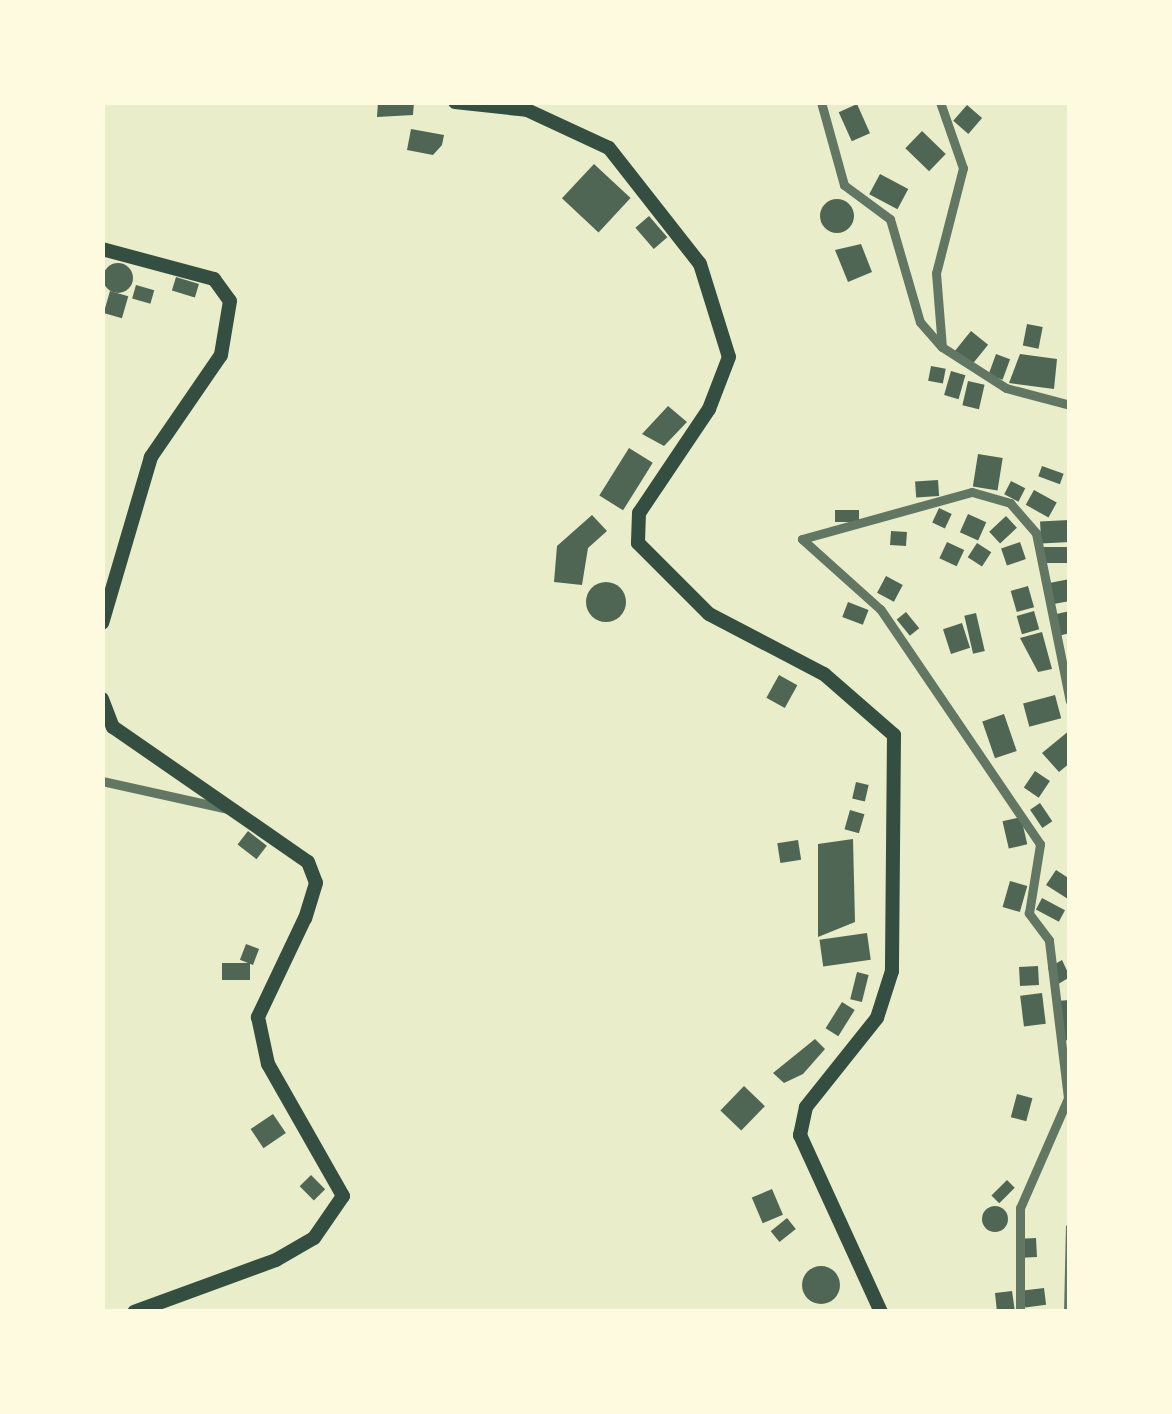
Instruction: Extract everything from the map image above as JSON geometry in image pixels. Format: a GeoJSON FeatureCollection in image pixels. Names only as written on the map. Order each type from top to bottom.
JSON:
{"type":"FeatureCollection","features":[{"type":"Feature","properties":{"kind":"main road"},"geometry":{"type":"LineString","coordinates":[[455,102],[527,110],[609,148],[700,264],[729,357],[709,409],[639,513],[638,543],[709,614],[824,674],[893,735],[892,970],[877,1018],[806,1106],[800,1136],[880,1312]]}},
{"type":"Feature","properties":{"kind":"main road"},"geometry":{"type":"LineString","coordinates":[[102,249],[214,279],[230,301],[221,355],[151,457],[102,623]]}},
{"type":"Feature","properties":{"kind":"main road"},"geometry":{"type":"LineString","coordinates":[[102,699],[113,727],[244,811],[308,862],[316,883],[258,1017],[268,1064],[322,1143],[343,1196],[314,1238],[276,1260],[134,1312]]}},
{"type":"Feature","properties":{"kind":"street"},"geometry":{"type":"LineString","coordinates":[[821,102],[844,185],[890,219],[920,322],[942,347],[1006,388],[1070,404]]}},
{"type":"Feature","properties":{"kind":"street"},"geometry":{"type":"LineString","coordinates":[[940,102],[963,168],[936,273],[942,347]]}},
{"type":"Feature","properties":{"kind":"street"},"geometry":{"type":"LineString","coordinates":[[1020,1312],[1020,1208],[1068,1098],[1049,940],[1029,913],[1040,844],[880,608],[802,539],[972,492],[1010,503],[1036,533],[1070,701]]}},
{"type":"Feature","properties":{"kind":"street"},"geometry":{"type":"LineString","coordinates":[[102,781],[244,811]]}},
{"type":"Feature","properties":{"kind":"street"},"geometry":{"type":"LineString","coordinates":[[1068,1312],[1070,1226]]}},
{"type":"Feature","properties":{"kind":"building"},"geometry":{"type":"Polygon","coordinates":[[[378,102],[414,102],[413,115],[377,117],[378,102]]]}},
{"type":"Feature","properties":{"kind":"building"},"geometry":{"type":"Polygon","coordinates":[[[857,104],[870,133],[852,141],[839,112],[857,104]]]}},
{"type":"Feature","properties":{"kind":"building"},"geometry":{"type":"Polygon","coordinates":[[[967,105],[982,118],[968,134],[953,121],[967,105]]]}},
{"type":"Feature","properties":{"kind":"building"},"geometry":{"type":"Polygon","coordinates":[[[411,129],[444,135],[442,145],[433,155],[407,150],[411,129]]]}},
{"type":"Feature","properties":{"kind":"building"},"geometry":{"type":"Polygon","coordinates":[[[922,131],[946,154],[929,171],[905,148],[922,131]]]}},
{"type":"Feature","properties":{"kind":"building"},"geometry":{"type":"Polygon","coordinates":[[[594,164],[631,198],[599,232],[562,198],[594,164]]]}},
{"type":"Feature","properties":{"kind":"building"},"geometry":{"type":"Polygon","coordinates":[[[880,174],[908,189],[897,209],[869,194],[880,174]]]}},
{"type":"Feature","properties":{"kind":"building"},"geometry":{"type":"Polygon","coordinates":[[[837,199],[849,204],[854,216],[849,228],[837,233],[825,228],[820,216],[825,204],[837,199]]]}},
{"type":"Feature","properties":{"kind":"building"},"geometry":{"type":"Polygon","coordinates":[[[649,216],[667,237],[654,249],[635,228],[649,216]]]}},
{"type":"Feature","properties":{"kind":"building"},"geometry":{"type":"Polygon","coordinates":[[[861,244],[872,272],[848,282],[835,250],[861,244]]]}},
{"type":"Feature","properties":{"kind":"building"},"geometry":{"type":"Polygon","coordinates":[[[118,263],[133,278],[118,293],[103,278],[118,263]]]}},
{"type":"Feature","properties":{"kind":"building"},"geometry":{"type":"Polygon","coordinates":[[[176,277],[199,284],[195,297],[172,290],[176,277]]]}},
{"type":"Feature","properties":{"kind":"building"},"geometry":{"type":"Polygon","coordinates":[[[136,285],[154,290],[150,304],[132,298],[136,285]]]}},
{"type":"Feature","properties":{"kind":"building"},"geometry":{"type":"Polygon","coordinates":[[[110,291],[128,296],[122,318],[104,313],[110,291]]]}},
{"type":"Feature","properties":{"kind":"building"},"geometry":{"type":"Polygon","coordinates":[[[1027,324],[1043,327],[1039,349],[1023,346],[1027,324]]]}},
{"type":"Feature","properties":{"kind":"building"},"geometry":{"type":"Polygon","coordinates":[[[971,331],[988,345],[972,365],[955,351],[971,331]]]}},
{"type":"Feature","properties":{"kind":"building"},"geometry":{"type":"Polygon","coordinates":[[[996,354],[1010,359],[1003,380],[988,375],[996,354]]]}},
{"type":"Feature","properties":{"kind":"building"},"geometry":{"type":"Polygon","coordinates":[[[1020,354],[1057,359],[1054,389],[1009,383],[1020,354]]]}},
{"type":"Feature","properties":{"kind":"building"},"geometry":{"type":"Polygon","coordinates":[[[931,366],[946,369],[943,384],[928,381],[931,366]]]}},
{"type":"Feature","properties":{"kind":"building"},"geometry":{"type":"Polygon","coordinates":[[[951,371],[965,375],[959,399],[944,395],[951,371]]]}},
{"type":"Feature","properties":{"kind":"building"},"geometry":{"type":"Polygon","coordinates":[[[968,381],[985,385],[979,409],[962,405],[968,381]]]}},
{"type":"Feature","properties":{"kind":"building"},"geometry":{"type":"Polygon","coordinates":[[[668,406],[687,422],[664,446],[642,434],[668,406]]]}},
{"type":"Feature","properties":{"kind":"building"},"geometry":{"type":"Polygon","coordinates":[[[629,448],[653,463],[623,510],[599,495],[629,448]]]}},
{"type":"Feature","properties":{"kind":"building"},"geometry":{"type":"Polygon","coordinates":[[[978,454],[1003,458],[998,491],[973,487],[978,454]]]}},
{"type":"Feature","properties":{"kind":"building"},"geometry":{"type":"Polygon","coordinates":[[[1042,466],[1064,474],[1060,484],[1038,476],[1042,466]]]}},
{"type":"Feature","properties":{"kind":"building"},"geometry":{"type":"Polygon","coordinates":[[[938,480],[939,496],[916,498],[915,482],[938,480]]]}},
{"type":"Feature","properties":{"kind":"building"},"geometry":{"type":"Polygon","coordinates":[[[1011,481],[1025,488],[1018,502],[1004,494],[1011,481]]]}},
{"type":"Feature","properties":{"kind":"building"},"geometry":{"type":"Polygon","coordinates":[[[1034,490],[1057,503],[1048,517],[1026,505],[1034,490]]]}},
{"type":"Feature","properties":{"kind":"building"},"geometry":{"type":"Polygon","coordinates":[[[939,508],[952,514],[945,528],[932,523],[939,508]]]}},
{"type":"Feature","properties":{"kind":"building"},"geometry":{"type":"Polygon","coordinates":[[[835,510],[859,510],[859,522],[835,522],[835,510]]]}},
{"type":"Feature","properties":{"kind":"building"},"geometry":{"type":"Polygon","coordinates":[[[968,514],[986,522],[978,540],[960,532],[968,514]]]}},
{"type":"Feature","properties":{"kind":"building"},"geometry":{"type":"Polygon","coordinates":[[[592,515],[607,531],[588,548],[582,585],[554,582],[557,546],[592,515]]]}},
{"type":"Feature","properties":{"kind":"building"},"geometry":{"type":"Polygon","coordinates":[[[1006,516],[1017,528],[1000,543],[989,532],[1006,516]]]}},
{"type":"Feature","properties":{"kind":"building"},"geometry":{"type":"Polygon","coordinates":[[[1069,520],[1070,542],[1041,543],[1040,522],[1069,520]]]}},
{"type":"Feature","properties":{"kind":"building"},"geometry":{"type":"Polygon","coordinates":[[[891,531],[907,532],[906,546],[890,545],[891,531]]]}},
{"type":"Feature","properties":{"kind":"building"},"geometry":{"type":"Polygon","coordinates":[[[947,542],[964,550],[957,566],[939,558],[947,542]]]}},
{"type":"Feature","properties":{"kind":"building"},"geometry":{"type":"Polygon","coordinates":[[[1020,542],[1026,559],[1007,566],[1001,549],[1020,542]]]}},
{"type":"Feature","properties":{"kind":"building"},"geometry":{"type":"Polygon","coordinates":[[[977,543],[991,552],[982,567],[968,557],[977,543]]]}},
{"type":"Feature","properties":{"kind":"building"},"geometry":{"type":"Polygon","coordinates":[[[1040,547],[1069,547],[1069,563],[1040,563],[1040,547]]]}},
{"type":"Feature","properties":{"kind":"building"},"geometry":{"type":"Polygon","coordinates":[[[886,576],[903,585],[894,602],[877,593],[886,576]]]}},
{"type":"Feature","properties":{"kind":"building"},"geometry":{"type":"Polygon","coordinates":[[[1070,579],[1070,601],[1048,605],[1044,584],[1070,579]]]}},
{"type":"Feature","properties":{"kind":"building"},"geometry":{"type":"Polygon","coordinates":[[[606,582],[620,588],[626,602],[620,616],[606,622],[592,616],[586,602],[592,588],[606,582]]]}},
{"type":"Feature","properties":{"kind":"building"},"geometry":{"type":"Polygon","coordinates":[[[1028,586],[1034,607],[1017,612],[1011,591],[1028,586]]]}},
{"type":"Feature","properties":{"kind":"building"},"geometry":{"type":"Polygon","coordinates":[[[848,602],[869,610],[863,625],[842,617],[848,602]]]}},
{"type":"Feature","properties":{"kind":"building"},"geometry":{"type":"Polygon","coordinates":[[[1034,611],[1039,629],[1022,634],[1017,616],[1034,611]]]}},
{"type":"Feature","properties":{"kind":"building"},"geometry":{"type":"Polygon","coordinates":[[[1070,611],[1070,633],[1058,636],[1052,615],[1070,611]]]}},
{"type":"Feature","properties":{"kind":"building"},"geometry":{"type":"Polygon","coordinates":[[[906,612],[919,628],[910,636],[897,620],[906,612]]]}},
{"type":"Feature","properties":{"kind":"building"},"geometry":{"type":"Polygon","coordinates":[[[976,613],[985,651],[973,654],[964,616],[976,613]]]}},
{"type":"Feature","properties":{"kind":"building"},"geometry":{"type":"Polygon","coordinates":[[[962,623],[970,648],[951,654],[943,629],[962,623]]]}},
{"type":"Feature","properties":{"kind":"building"},"geometry":{"type":"Polygon","coordinates":[[[1042,632],[1052,669],[1038,672],[1020,638],[1042,632]]]}},
{"type":"Feature","properties":{"kind":"building"},"geometry":{"type":"Polygon","coordinates":[[[779,675],[797,685],[785,708],[766,698],[779,675]]]}},
{"type":"Feature","properties":{"kind":"building"},"geometry":{"type":"Polygon","coordinates":[[[1055,695],[1061,718],[1029,727],[1023,704],[1055,695]]]}},
{"type":"Feature","properties":{"kind":"building"},"geometry":{"type":"Polygon","coordinates":[[[1004,714],[1017,751],[995,758],[982,721],[1004,714]]]}},
{"type":"Feature","properties":{"kind":"building"},"geometry":{"type":"Polygon","coordinates":[[[1070,730],[1070,763],[1059,772],[1042,753],[1070,730]]]}},
{"type":"Feature","properties":{"kind":"building"},"geometry":{"type":"Polygon","coordinates":[[[1035,771],[1050,781],[1039,798],[1024,788],[1035,771]]]}},
{"type":"Feature","properties":{"kind":"building"},"geometry":{"type":"Polygon","coordinates":[[[856,782],[869,785],[865,801],[852,799],[856,782]]]}},
{"type":"Feature","properties":{"kind":"building"},"geometry":{"type":"Polygon","coordinates":[[[1040,803],[1052,821],[1042,828],[1030,810],[1040,803]]]}},
{"type":"Feature","properties":{"kind":"building"},"geometry":{"type":"Polygon","coordinates":[[[850,810],[864,814],[859,833],[844,829],[850,810]]]}},
{"type":"Feature","properties":{"kind":"building"},"geometry":{"type":"Polygon","coordinates":[[[1021,817],[1027,844],[1009,849],[1002,821],[1021,817]]]}},
{"type":"Feature","properties":{"kind":"building"},"geometry":{"type":"Polygon","coordinates":[[[248,831],[267,846],[256,859],[238,844],[248,831]]]}},
{"type":"Feature","properties":{"kind":"building"},"geometry":{"type":"Polygon","coordinates":[[[853,839],[855,922],[818,937],[818,844],[853,839]]]}},
{"type":"Feature","properties":{"kind":"building"},"geometry":{"type":"Polygon","coordinates":[[[798,840],[801,860],[780,863],[777,843],[798,840]]]}},
{"type":"Feature","properties":{"kind":"building"},"geometry":{"type":"Polygon","coordinates":[[[1056,870],[1070,879],[1068,899],[1046,885],[1056,870]]]}},
{"type":"Feature","properties":{"kind":"building"},"geometry":{"type":"Polygon","coordinates":[[[1010,881],[1027,886],[1020,912],[1003,907],[1010,881]]]}},
{"type":"Feature","properties":{"kind":"building"},"geometry":{"type":"Polygon","coordinates":[[[1042,898],[1065,910],[1059,922],[1036,909],[1042,898]]]}},
{"type":"Feature","properties":{"kind":"building"},"geometry":{"type":"Polygon","coordinates":[[[867,933],[871,960],[823,966],[819,940],[867,933]]]}},
{"type":"Feature","properties":{"kind":"building"},"geometry":{"type":"Polygon","coordinates":[[[246,944],[259,949],[253,965],[240,960],[246,944]]]}},
{"type":"Feature","properties":{"kind":"building"},"geometry":{"type":"Polygon","coordinates":[[[1062,960],[1070,977],[1055,986],[1048,968],[1062,960]]]}},
{"type":"Feature","properties":{"kind":"building"},"geometry":{"type":"Polygon","coordinates":[[[222,963],[250,963],[250,980],[222,980],[222,963]]]}},
{"type":"Feature","properties":{"kind":"building"},"geometry":{"type":"Polygon","coordinates":[[[1038,966],[1039,985],[1020,986],[1019,967],[1038,966]]]}},
{"type":"Feature","properties":{"kind":"building"},"geometry":{"type":"Polygon","coordinates":[[[857,972],[869,975],[862,1002],[850,999],[857,972]]]}},
{"type":"Feature","properties":{"kind":"building"},"geometry":{"type":"Polygon","coordinates":[[[1042,993],[1046,1024],[1024,1026],[1020,996],[1042,993]]]}},
{"type":"Feature","properties":{"kind":"building"},"geometry":{"type":"Polygon","coordinates":[[[1070,1000],[1070,1040],[1060,1041],[1056,1001],[1070,1000]]]}},
{"type":"Feature","properties":{"kind":"building"},"geometry":{"type":"Polygon","coordinates":[[[842,1002],[855,1010],[838,1036],[826,1028],[842,1002]]]}},
{"type":"Feature","properties":{"kind":"building"},"geometry":{"type":"Polygon","coordinates":[[[815,1039],[825,1049],[803,1074],[784,1083],[773,1073],[815,1039]]]}},
{"type":"Feature","properties":{"kind":"building"},"geometry":{"type":"Polygon","coordinates":[[[744,1086],[765,1106],[741,1131],[720,1110],[744,1086]]]}},
{"type":"Feature","properties":{"kind":"building"},"geometry":{"type":"Polygon","coordinates":[[[1017,1094],[1032,1098],[1026,1121],[1011,1117],[1017,1094]]]}},
{"type":"Feature","properties":{"kind":"building"},"geometry":{"type":"Polygon","coordinates":[[[273,1114],[286,1133],[263,1148],[251,1129],[273,1114]]]}},
{"type":"Feature","properties":{"kind":"building"},"geometry":{"type":"Polygon","coordinates":[[[311,1175],[325,1189],[314,1200],[300,1186],[311,1175]]]}},
{"type":"Feature","properties":{"kind":"building"},"geometry":{"type":"Polygon","coordinates":[[[1007,1180],[1015,1188],[999,1203],[991,1196],[1007,1180]]]}},
{"type":"Feature","properties":{"kind":"building"},"geometry":{"type":"Polygon","coordinates":[[[772,1189],[783,1215],[763,1223],[752,1198],[772,1189]]]}},
{"type":"Feature","properties":{"kind":"building"},"geometry":{"type":"Polygon","coordinates":[[[995,1206],[1008,1219],[995,1232],[982,1219],[995,1206]]]}},
{"type":"Feature","properties":{"kind":"building"},"geometry":{"type":"Polygon","coordinates":[[[787,1218],[796,1229],[779,1242],[771,1231],[787,1218]]]}},
{"type":"Feature","properties":{"kind":"building"},"geometry":{"type":"Polygon","coordinates":[[[1036,1238],[1037,1257],[1022,1258],[1021,1239],[1036,1238]]]}},
{"type":"Feature","properties":{"kind":"building"},"geometry":{"type":"Polygon","coordinates":[[[821,1266],[834,1272],[840,1285],[834,1298],[821,1304],[808,1298],[802,1285],[808,1272],[821,1266]]]}},
{"type":"Feature","properties":{"kind":"building"},"geometry":{"type":"Polygon","coordinates":[[[1044,1288],[1046,1305],[1025,1307],[1023,1291],[1044,1288]]]}},
{"type":"Feature","properties":{"kind":"building"},"geometry":{"type":"Polygon","coordinates":[[[1012,1291],[1015,1312],[997,1312],[995,1293],[1012,1291]]]}}]}
